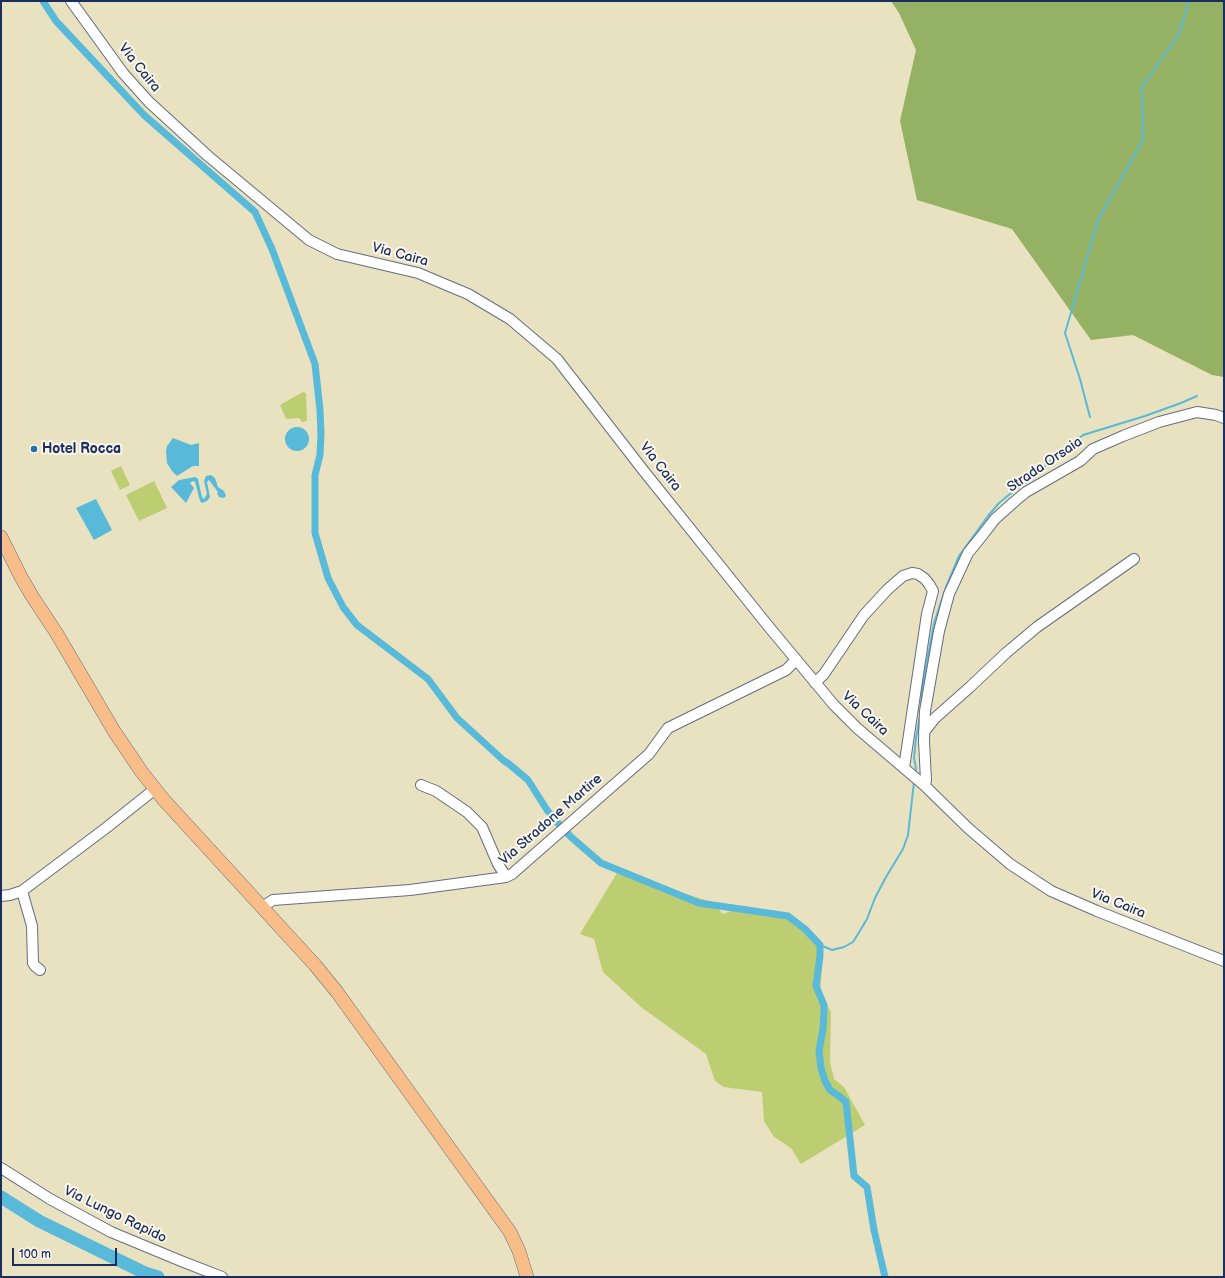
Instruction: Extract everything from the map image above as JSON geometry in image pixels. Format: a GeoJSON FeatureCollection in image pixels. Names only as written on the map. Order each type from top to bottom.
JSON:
{"type":"FeatureCollection","features":[{"type":"Feature","properties":{"kind":"main road"},"geometry":{"type":"LineString","coordinates":[[1,537],[21,577],[57,634],[114,732],[141,771],[155,789],[316,965],[337,992],[498,1215],[515,1242],[528,1277]]}},
{"type":"Feature","properties":{"kind":"street","name":"Via Caira"},"geometry":{"type":"LineString","coordinates":[[71,1],[123,73],[149,102],[208,156],[314,244],[338,254],[418,273],[468,294],[510,319],[558,359],[643,470],[834,705],[857,728],[925,786],[968,828],[1010,864],[1051,891],[1097,911],[1224,961]]}},
{"type":"Feature","properties":{"kind":"street","name":"Strada Orsaia"},"geometry":{"type":"LineString","coordinates":[[925,786],[924,732],[939,631],[949,594],[968,553],[995,519],[1026,492],[1080,461],[1093,449],[1117,438],[1159,422],[1197,412],[1224,418]]}},
{"type":"Feature","properties":{"kind":"street"},"geometry":{"type":"LineString","coordinates":[[924,732],[935,718],[970,688],[1006,653],[1037,627],[1134,559]]}},
{"type":"Feature","properties":{"kind":"street"},"geometry":{"type":"LineString","coordinates":[[815,683],[824,674],[864,615],[895,583],[903,576],[912,573],[918,574],[925,579],[930,584],[933,591],[928,614],[904,768]]}},
{"type":"Feature","properties":{"kind":"street","name":"Via Stradone Martire"},"geometry":{"type":"LineString","coordinates":[[262,907],[273,900],[410,890],[506,877],[512,874],[649,754],[662,734],[676,722],[786,670],[796,660]]}},
{"type":"Feature","properties":{"kind":"street"},"geometry":{"type":"LineString","coordinates":[[421,785],[436,791],[466,812],[482,827],[498,864],[506,877]]}},
{"type":"Feature","properties":{"kind":"street"},"geometry":{"type":"LineString","coordinates":[[1,896],[22,891],[155,789]]}},
{"type":"Feature","properties":{"kind":"street"},"geometry":{"type":"LineString","coordinates":[[22,891],[32,926],[34,963],[40,970]]}},
{"type":"Feature","properties":{"kind":"street","name":"Via Lungo Rapido"},"geometry":{"type":"LineString","coordinates":[[1,1168],[50,1199],[112,1232],[222,1277]]}},
{"type":"Feature","properties":{"kind":"green space"},"geometry":{"type":"Polygon","coordinates":[[[891,1],[1224,1],[1224,377],[1212,375],[1133,335],[1091,340],[1012,229],[917,200],[900,121],[916,50],[899,13],[891,1]]]}},
{"type":"Feature","properties":{"kind":"green space"},"geometry":{"type":"Polygon","coordinates":[[[303,392],[306,393],[307,421],[302,422],[299,418],[286,419],[280,405],[303,392]]]}},
{"type":"Feature","properties":{"kind":"green space"},"geometry":{"type":"Polygon","coordinates":[[[121,466],[130,485],[120,490],[111,471],[121,466]]]}},
{"type":"Feature","properties":{"kind":"green space"},"geometry":{"type":"Polygon","coordinates":[[[154,481],[167,508],[139,521],[126,495],[154,481]]]}},
{"type":"Feature","properties":{"kind":"green space"},"geometry":{"type":"Polygon","coordinates":[[[617,873],[712,902],[723,914],[746,906],[794,921],[823,954],[820,993],[831,1012],[830,1062],[834,1079],[844,1087],[865,1125],[801,1164],[791,1148],[774,1137],[764,1121],[762,1092],[724,1087],[715,1081],[706,1054],[641,1007],[603,972],[594,939],[580,934],[617,873]]]}},
{"type":"Feature","properties":{"kind":"water"},"geometry":{"type":"Polygon","coordinates":[[[297,427],[302,428],[308,434],[308,444],[302,450],[297,451],[292,450],[286,444],[285,439],[286,434],[292,428],[297,427]]]}},
{"type":"Feature","properties":{"kind":"water"},"geometry":{"type":"Polygon","coordinates":[[[173,438],[191,445],[199,443],[199,466],[193,466],[177,476],[167,463],[167,446],[173,438]]]}},
{"type":"Feature","properties":{"kind":"water"},"geometry":{"type":"Polygon","coordinates":[[[211,475],[215,478],[218,487],[224,491],[226,496],[224,498],[219,497],[218,492],[209,480],[207,482],[210,497],[207,501],[202,503],[200,501],[195,482],[193,481],[190,483],[194,488],[186,503],[171,487],[179,480],[195,477],[198,479],[202,497],[204,499],[207,494],[204,481],[206,476],[211,475]]]}},
{"type":"Feature","properties":{"kind":"water"},"geometry":{"type":"Polygon","coordinates":[[[96,499],[112,530],[94,540],[76,508],[96,499]]]}},
{"type":"Feature","properties":{"kind":"waterway"},"geometry":{"type":"LineString","coordinates":[[43,1],[56,21],[144,115],[255,212],[272,249],[315,364],[321,434],[320,455],[315,475],[315,533],[328,578],[343,607],[357,625],[428,679],[457,718],[503,760],[528,780],[547,810],[557,822],[571,837],[601,863],[699,903],[788,916],[805,929],[820,945],[816,986],[824,1005],[823,1029],[819,1051],[821,1068],[825,1081],[830,1090],[846,1102],[854,1176],[867,1187],[874,1230],[885,1277]]}},
{"type":"Feature","properties":{"kind":"waterway"},"geometry":{"type":"LineString","coordinates":[[1090,417],[1080,379],[1065,333],[1098,220],[1143,140],[1142,87],[1179,34],[1189,1]]}},
{"type":"Feature","properties":{"kind":"waterway"},"geometry":{"type":"LineString","coordinates":[[921,708],[922,689],[934,623],[946,587],[959,556],[999,503],[1034,477],[1050,461],[1083,435],[1145,416],[1197,396]]}},
{"type":"Feature","properties":{"kind":"waterway"},"geometry":{"type":"LineString","coordinates":[[915,773],[916,769],[914,758],[920,716]]}},
{"type":"Feature","properties":{"kind":"waterway"},"geometry":{"type":"LineString","coordinates":[[820,945],[832,950],[844,947],[853,942],[867,919],[875,898],[903,849],[908,835],[914,782]]}},
{"type":"Feature","properties":{"kind":"waterway"},"geometry":{"type":"LineString","coordinates":[[1,1197],[39,1221],[145,1273],[158,1277]]}},
{"type":"Feature","properties":{"kind":"place","name":"Hotel Rocca"},"geometry":{"type":"Point","coordinates":[34,449]}}]}
